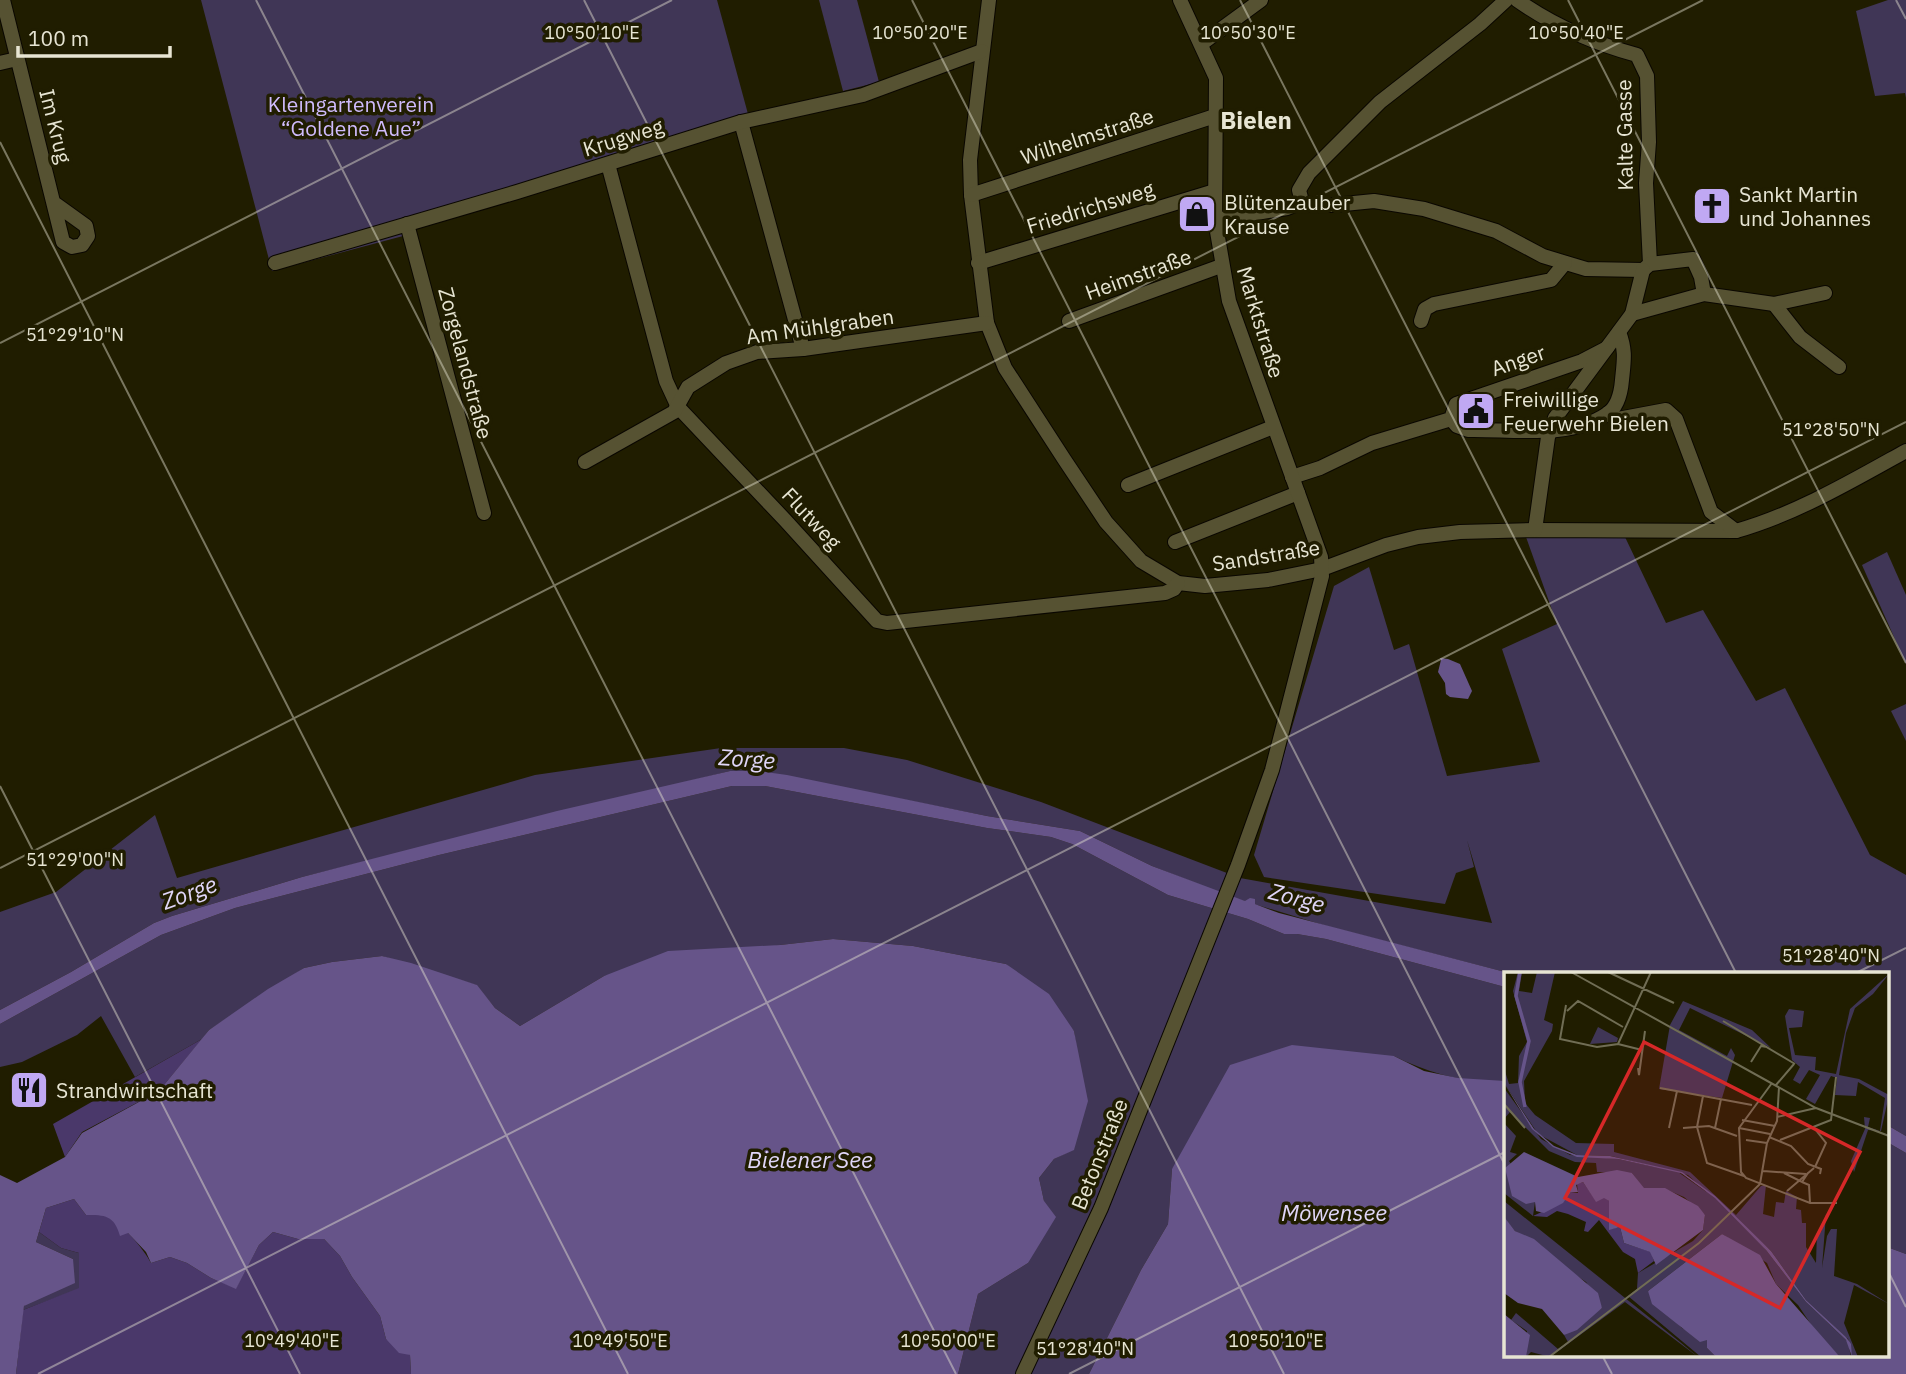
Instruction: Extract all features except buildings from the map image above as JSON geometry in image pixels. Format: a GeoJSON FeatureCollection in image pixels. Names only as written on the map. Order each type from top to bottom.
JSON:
{"type":"FeatureCollection","features":[{"type":"Feature","properties":{"kind":"street","name":"Im Krug"},"geometry":{"type":"LineString","coordinates":[[3,0],[54,203]]}},
{"type":"Feature","properties":{"kind":"street","name":"Sandstraße"},"geometry":{"type":"LineString","coordinates":[[989,0],[970,160],[978,263],[987,323],[1006,368],[1106,522],[1141,561],[1178,583],[1205,586],[1241,583],[1322,569],[1386,545],[1418,537],[1460,532],[1736,531],[1843,486],[1906,451]]}},
{"type":"Feature","properties":{"kind":"street","name":"Marktstraße"},"geometry":{"type":"LineString","coordinates":[[1180,0],[1216,78],[1215,220],[1221,266],[1233,313],[1321,557],[1322,569]]}},
{"type":"Feature","properties":{"kind":"street"},"geometry":{"type":"LineString","coordinates":[[1201,44],[1261,0]]}},
{"type":"Feature","properties":{"kind":"street"},"geometry":{"type":"LineString","coordinates":[[1302,202],[1299,190],[1308,173],[1380,102],[1480,24],[1506,0]]}},
{"type":"Feature","properties":{"kind":"street","name":"Kalte Gasse"},"geometry":{"type":"LineString","coordinates":[[1517,0],[1546,21],[1576,35],[1637,55],[1647,76],[1649,142],[1646,267],[1632,314]]}},
{"type":"Feature","properties":{"kind":"street","name":"Krugweg"},"geometry":{"type":"LineString","coordinates":[[275,263],[741,122],[863,96],[982,51]]}},
{"type":"Feature","properties":{"kind":"street"},"geometry":{"type":"LineString","coordinates":[[0,63],[17,59]]}},
{"type":"Feature","properties":{"kind":"street","name":"Wilhelmstraße"},"geometry":{"type":"LineString","coordinates":[[971,195],[1216,117]]}},
{"type":"Feature","properties":{"kind":"street"},"geometry":{"type":"LineString","coordinates":[[741,122],[803,349]]}},
{"type":"Feature","properties":{"kind":"street","name":"Flutweg"},"geometry":{"type":"LineString","coordinates":[[608,164],[666,381],[678,407],[877,621],[887,623],[1165,593],[1174,589],[1178,583]]}},
{"type":"Feature","properties":{"kind":"street","name":"Friedrichsweg"},"geometry":{"type":"LineString","coordinates":[[978,263],[1215,191]]}},
{"type":"Feature","properties":{"kind":"street"},"geometry":{"type":"LineString","coordinates":[[1215,220],[1287,208],[1302,202],[1334,205],[1374,201],[1424,209],[1496,231],[1543,256],[1586,269],[1646,267],[1693,259],[1701,277],[1704,294]]}},
{"type":"Feature","properties":{"kind":"street","name":"Zorgelandstraße"},"geometry":{"type":"LineString","coordinates":[[407,224],[484,513]]}},
{"type":"Feature","properties":{"kind":"street"},"geometry":{"type":"LineString","coordinates":[[1421,321],[1425,309],[1434,304],[1551,280],[1565,263]]}},
{"type":"Feature","properties":{"kind":"street","name":"Heimstraße"},"geometry":{"type":"LineString","coordinates":[[1069,321],[1221,266]]}},
{"type":"Feature","properties":{"kind":"street"},"geometry":{"type":"LineString","coordinates":[[1632,314],[1704,294],[1774,304],[1825,293]]}},
{"type":"Feature","properties":{"kind":"street"},"geometry":{"type":"LineString","coordinates":[[1774,304],[1800,337],[1839,367]]}},
{"type":"Feature","properties":{"kind":"street","name":"Anger"},"geometry":{"type":"LineString","coordinates":[[1550,430],[1561,408],[1632,314]]}},
{"type":"Feature","properties":{"kind":"street","name":"Am Mühlgraben"},"geometry":{"type":"LineString","coordinates":[[585,462],[666,417],[678,407],[688,387],[726,363],[757,352],[803,349],[987,323]]}},
{"type":"Feature","properties":{"kind":"street"},"geometry":{"type":"LineString","coordinates":[[1451,419],[1457,426],[1468,430],[1550,430],[1568,428],[1608,413],[1616,405],[1621,388],[1625,349],[1619,332]]}},
{"type":"Feature","properties":{"kind":"street","name":"Anger"},"geometry":{"type":"LineString","coordinates":[[1293,477],[1320,468],[1371,443],[1451,419],[1456,404],[1582,361],[1607,348]]}},
{"type":"Feature","properties":{"kind":"street"},"geometry":{"type":"LineString","coordinates":[[1608,413],[1618,419],[1666,410],[1676,419],[1711,512],[1736,531]]}},
{"type":"Feature","properties":{"kind":"street"},"geometry":{"type":"LineString","coordinates":[[1128,485],[1273,428]]}},
{"type":"Feature","properties":{"kind":"street"},"geometry":{"type":"LineString","coordinates":[[1535,530],[1550,430]]}},
{"type":"Feature","properties":{"kind":"street"},"geometry":{"type":"LineString","coordinates":[[1175,542],[1298,493]]}},
{"type":"Feature","properties":{"kind":"street","name":"Betonstraße"},"geometry":{"type":"LineString","coordinates":[[1023,1374],[1101,1208],[1233,877],[1272,769],[1322,569]]}},
{"type":"Feature","properties":{"kind":"green space","name":"Kleingartenverein “Goldene Aue”"},"geometry":{"type":"Polygon","coordinates":[[[201,0],[717,0],[748,114],[398,223],[403,236],[272,271],[201,0]]]}},
{"type":"Feature","properties":{"kind":"green space"},"geometry":{"type":"Polygon","coordinates":[[[819,0],[857,0],[879,82],[843,91],[819,0]]]}},
{"type":"Feature","properties":{"kind":"green space"},"geometry":{"type":"Polygon","coordinates":[[[1888,0],[1906,0],[1906,98],[1905,93],[1875,96],[1856,11],[1888,0]]]}},
{"type":"Feature","properties":{"kind":"green space"},"geometry":{"type":"Polygon","coordinates":[[[1526,537],[1625,537],[1666,623],[1703,610],[1756,701],[1785,688],[1870,855],[1906,875],[1906,1136],[1888,1126],[1888,972],[1505,972],[1330,927],[1231,897],[1152,866],[1080,831],[987,816],[759,771],[730,771],[302,877],[172,916],[154,923],[0,1010],[0,912],[56,892],[155,815],[177,878],[535,775],[721,748],[844,748],[907,760],[1041,802],[1240,878],[1492,923],[1467,840],[1474,867],[1456,873],[1445,904],[1264,877],[1254,855],[1334,586],[1369,567],[1394,650],[1409,644],[1447,776],[1540,762],[1502,649],[1557,624],[1526,537]]]}},
{"type":"Feature","properties":{"kind":"green space"},"geometry":{"type":"Polygon","coordinates":[[[1887,552],[1906,595],[1906,664],[1862,565],[1887,552]]]}},
{"type":"Feature","properties":{"kind":"green space"},"geometry":{"type":"Polygon","coordinates":[[[1906,704],[1906,741],[1891,711],[1906,704]]]}},
{"type":"Feature","properties":{"kind":"green space"},"geometry":{"type":"Polygon","coordinates":[[[732,786],[765,786],[987,828],[1051,837],[1072,844],[1168,895],[1248,919],[1284,934],[1326,939],[1504,987],[1504,1081],[1476,1081],[1448,1076],[1420,1068],[1394,1056],[1172,1169],[1168,1224],[1141,1270],[1089,1374],[958,1374],[978,1294],[1028,1263],[1044,1201],[1039,1178],[1054,1159],[1074,1149],[1078,1057],[1074,1031],[1006,964],[913,946],[833,939],[780,945],[604,976],[520,1026],[495,1008],[476,985],[382,956],[304,968],[209,1030],[202,1039],[135,1077],[101,1016],[77,1035],[22,1062],[0,1067],[0,1024],[161,935],[235,908],[439,855],[732,786]]]}},
{"type":"Feature","properties":{"kind":"green space"},"geometry":{"type":"Polygon","coordinates":[[[1888,1143],[1906,1153],[1906,1254],[1888,1247],[1888,1143]]]}},
{"type":"Feature","properties":{"kind":"green space"},"geometry":{"type":"Polygon","coordinates":[[[39,1232],[61,1248],[79,1253],[79,1289],[23,1310],[73,1259],[36,1242],[39,1232]]]}},
{"type":"Feature","properties":{"kind":"shaded area"},"geometry":{"type":"Polygon","coordinates":[[[202,1039],[159,1091],[82,1132],[65,1157],[53,1124],[202,1039]]]}},
{"type":"Feature","properties":{"kind":"shaded area"},"geometry":{"type":"Polygon","coordinates":[[[74,1199],[86,1215],[103,1215],[116,1222],[143,1250],[151,1263],[170,1257],[236,1288],[259,1245],[273,1232],[298,1239],[324,1239],[340,1256],[380,1316],[386,1339],[410,1355],[411,1374],[16,1374],[23,1310],[79,1288],[79,1253],[61,1248],[39,1232],[46,1208],[74,1199]]]}},
{"type":"Feature","properties":{"kind":"water"},"geometry":{"type":"Polygon","coordinates":[[[1440,658],[1460,664],[1472,691],[1468,699],[1446,694],[1445,683],[1438,672],[1440,658]]]}},
{"type":"Feature","properties":{"kind":"water"},"geometry":{"type":"Polygon","coordinates":[[[730,771],[787,775],[987,816],[1080,831],[1152,866],[1245,901],[1255,899],[1255,904],[1279,913],[1505,972],[1504,987],[1326,939],[1284,934],[1248,919],[1168,895],[1072,844],[1051,837],[987,828],[765,786],[732,786],[439,855],[235,908],[161,935],[0,1024],[0,1010],[154,923],[172,916],[302,877],[557,811],[730,771]]]}},
{"type":"Feature","properties":{"kind":"water","name":"Bielener See"},"geometry":{"type":"Polygon","coordinates":[[[833,939],[913,946],[1006,964],[1049,994],[1074,1031],[1088,1101],[1074,1150],[1054,1159],[1039,1178],[1044,1201],[1056,1217],[1028,1263],[978,1294],[958,1374],[411,1374],[410,1355],[399,1353],[386,1339],[380,1316],[340,1256],[324,1239],[298,1239],[273,1232],[259,1245],[236,1289],[170,1257],[151,1263],[146,1252],[128,1233],[120,1236],[115,1224],[108,1218],[86,1215],[74,1199],[46,1208],[36,1242],[73,1259],[75,1283],[24,1306],[16,1374],[0,1374],[0,1175],[17,1183],[65,1157],[82,1133],[159,1091],[209,1030],[304,968],[382,956],[411,963],[477,985],[495,1008],[520,1026],[604,976],[668,951],[780,945],[833,939]]]}},
{"type":"Feature","properties":{"kind":"water","name":"Möwensee"},"geometry":{"type":"Polygon","coordinates":[[[1292,1045],[1394,1056],[1424,1071],[1458,1078],[1504,1081],[1504,1356],[1888,1356],[1888,1247],[1906,1254],[1906,1374],[1089,1374],[1141,1270],[1168,1224],[1172,1169],[1230,1065],[1292,1045]]]}},
{"type":"Feature","properties":{"kind":"water"},"geometry":{"type":"Polygon","coordinates":[[[1888,1126],[1906,1136],[1906,1153],[1888,1143],[1888,1126]]]}},
{"type":"Feature","properties":{"kind":"place","name":"Sankt Martin und Johannes"},"geometry":{"type":"Point","coordinates":[1712,206]}},
{"type":"Feature","properties":{"kind":"place","name":"Blütenzauber Krause"},"geometry":{"type":"Point","coordinates":[1197,214]}},
{"type":"Feature","properties":{"kind":"place","name":"Freiwillige Feuerwehr Bielen"},"geometry":{"type":"Point","coordinates":[1476,411]}},
{"type":"Feature","properties":{"kind":"place","name":"Strandwirtschaft"},"geometry":{"type":"Point","coordinates":[29,1090]}},
{"type":"Feature","properties":{"kind":"district","name":"Bielen"},"geometry":{"type":"Point","coordinates":[1256,120]}},
{"type":"Feature","properties":{"kind":"water label","name":"Zorge"},"geometry":{"type":"Point","coordinates":[747,758]}},
{"type":"Feature","properties":{"kind":"water label","name":"Zorge"},"geometry":{"type":"Point","coordinates":[189,892]}},
{"type":"Feature","properties":{"kind":"water label","name":"Zorge"},"geometry":{"type":"Point","coordinates":[1297,897]}}]}
